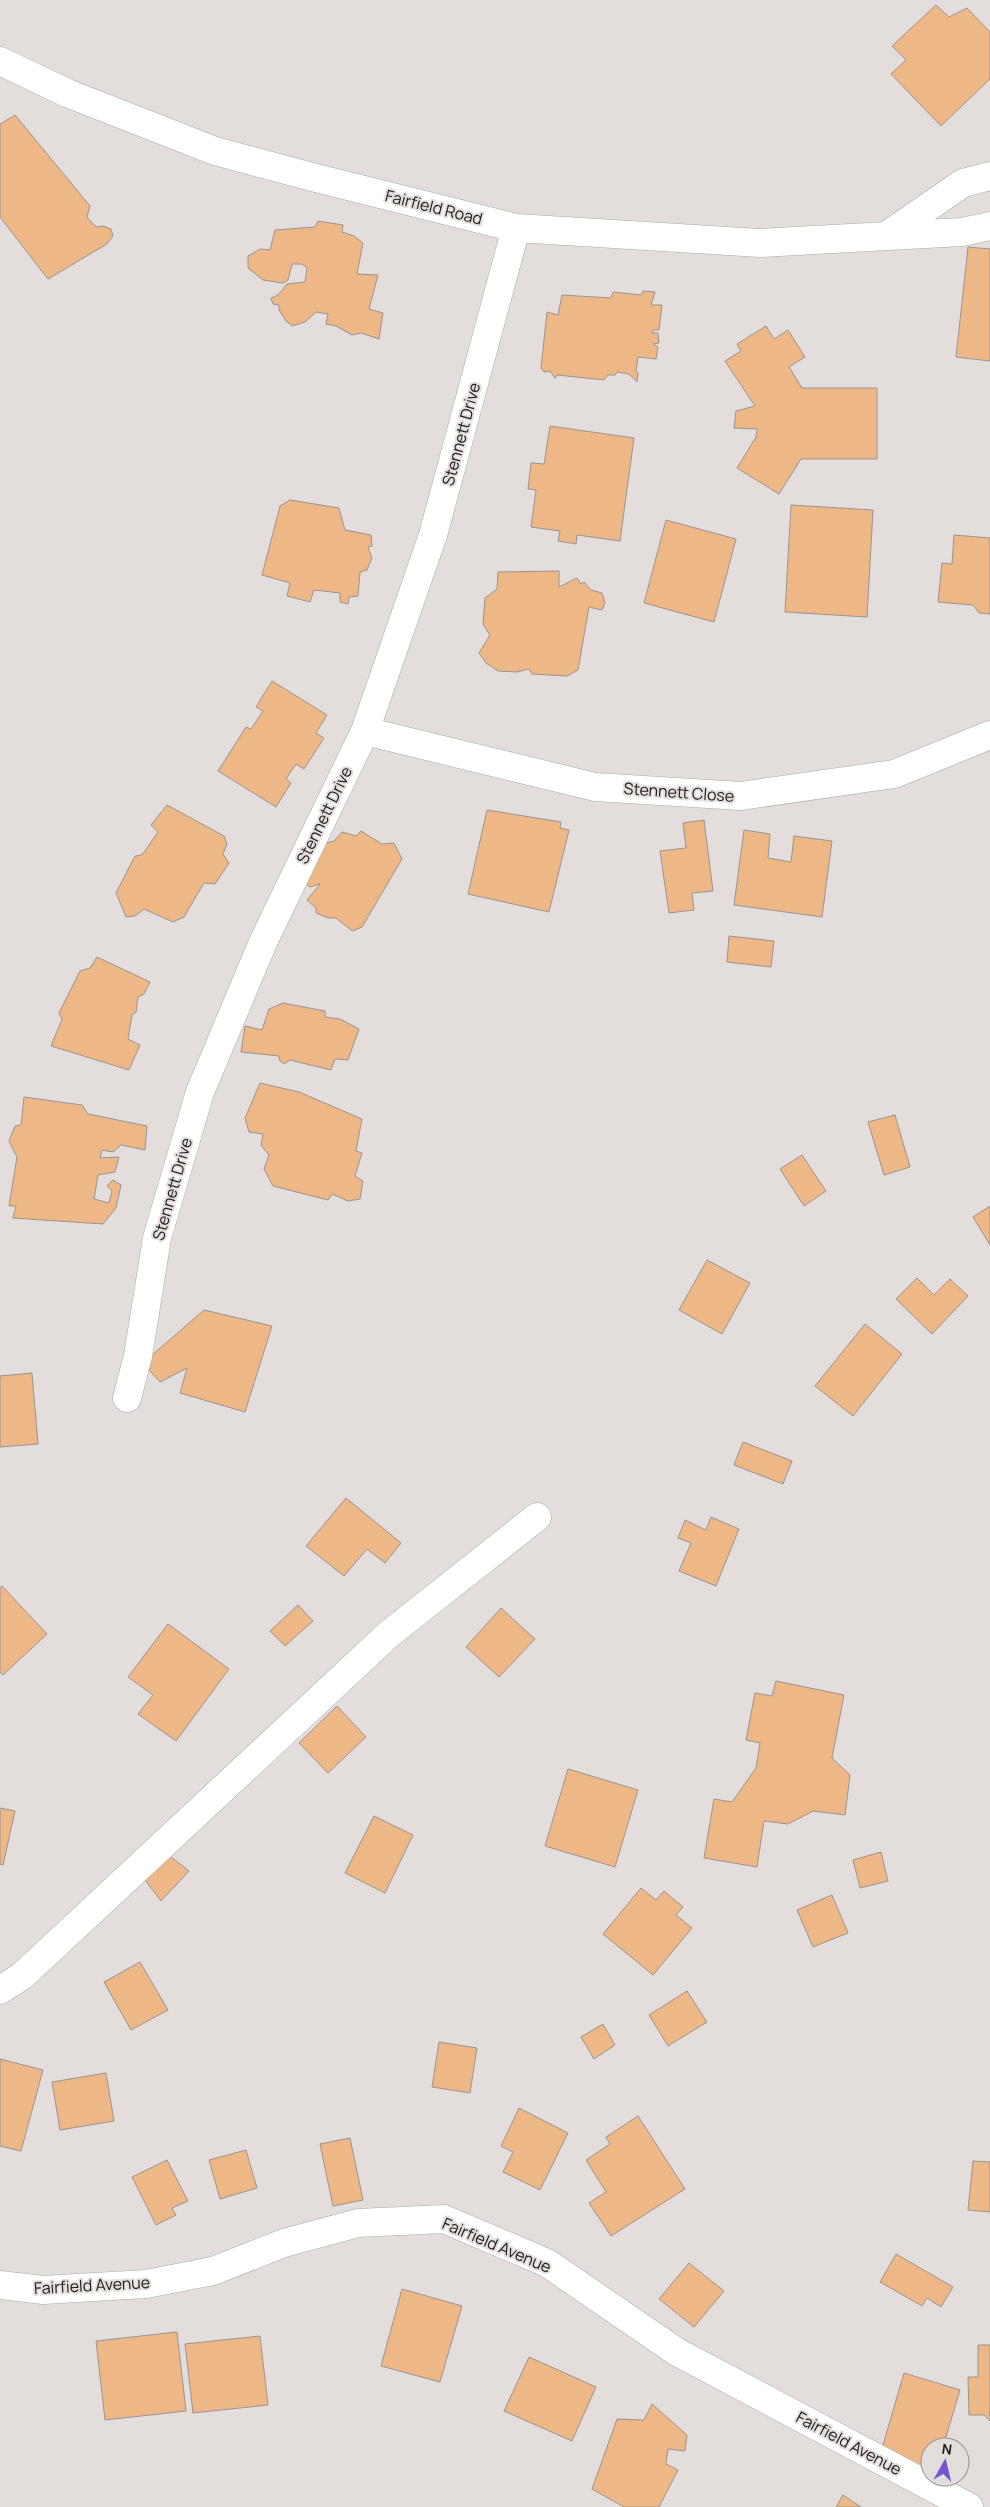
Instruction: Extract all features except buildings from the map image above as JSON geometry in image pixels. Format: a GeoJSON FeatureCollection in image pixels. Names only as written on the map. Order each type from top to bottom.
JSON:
{"type":"FeatureCollection","features":[{"type":"Feature","properties":{"kind":"street","name":"Fairfield Road"},"geometry":{"type":"LineString","coordinates":[[0,61],[66,94],[215,151],[516,228],[760,243],[889,234],[962,232],[990,226]]}},
{"type":"Feature","properties":{"kind":"street"},"geometry":{"type":"LineString","coordinates":[[889,234],[963,183],[990,176]]}},
{"type":"Feature","properties":{"kind":"street","name":"Stennett Drive"},"geometry":{"type":"LineString","coordinates":[[127,1398],[138,1356],[157,1238],[200,1092],[264,940],[365,731],[433,535],[516,228]]}},
{"type":"Feature","properties":{"kind":"street","name":"Stennett Close"},"geometry":{"type":"LineString","coordinates":[[365,731],[595,787],[741,796],[894,774],[990,735]]}},
{"type":"Feature","properties":{"kind":"street"},"geometry":{"type":"LineString","coordinates":[[0,1990],[22,1976],[389,1634],[537,1517]]}},
{"type":"Feature","properties":{"kind":"street","name":"Fairfield Avenue"},"geometry":{"type":"LineString","coordinates":[[0,2285],[43,2290],[146,2284],[212,2271],[284,2243],[358,2223],[444,2219],[547,2263],[677,2352],[969,2507]]}}]}
